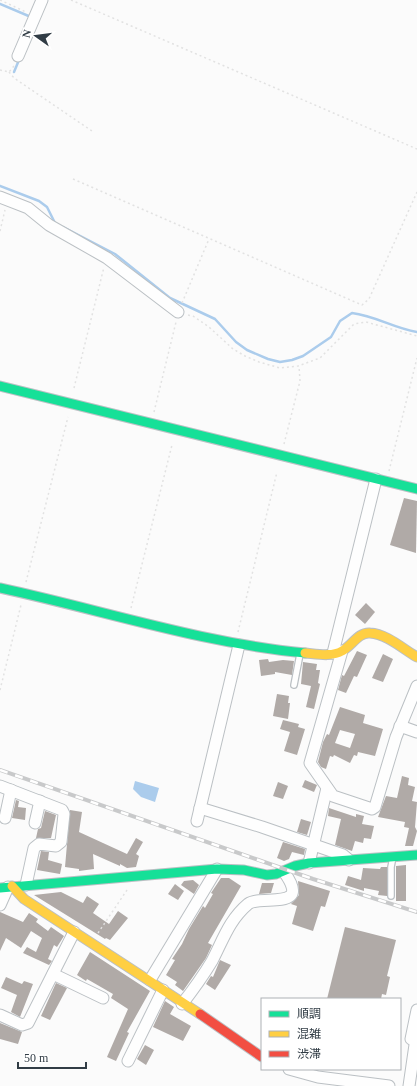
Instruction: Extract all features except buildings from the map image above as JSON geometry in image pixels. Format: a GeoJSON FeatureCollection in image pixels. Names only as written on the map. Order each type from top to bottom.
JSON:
{"type":"FeatureCollection","features":[{"type":"Feature","properties":{"kind":"street"},"geometry":{"type":"LineString","coordinates":[[18,56],[42,0]]}},
{"type":"Feature","properties":{"kind":"street"},"geometry":{"type":"LineString","coordinates":[[4,198],[28,208],[49,225],[107,258],[178,312]]}},
{"type":"Feature","properties":{"kind":"street"},"geometry":{"type":"LineString","coordinates":[[0,386],[417,489]]}},
{"type":"Feature","properties":{"kind":"street"},"geometry":{"type":"LineString","coordinates":[[376,479],[338,652],[310,760],[310,765],[318,772],[327,788],[337,799],[372,809],[375,807],[400,726],[417,686]]}},
{"type":"Feature","properties":{"kind":"street"},"geometry":{"type":"LineString","coordinates":[[0,588],[24,592],[131,620],[237,644],[300,652],[338,652],[361,635],[370,633],[385,638],[417,657]]}},
{"type":"Feature","properties":{"kind":"street"},"geometry":{"type":"LineString","coordinates":[[197,821],[237,644]]}},
{"type":"Feature","properties":{"kind":"street"},"geometry":{"type":"LineString","coordinates":[[400,726],[417,732]]}},
{"type":"Feature","properties":{"kind":"street"},"geometry":{"type":"LineString","coordinates":[[0,786],[62,810],[64,818],[61,842],[56,846],[39,844],[34,848],[26,885]]}},
{"type":"Feature","properties":{"kind":"street"},"geometry":{"type":"LineString","coordinates":[[309,863],[327,788]]}},
{"type":"Feature","properties":{"kind":"street"},"geometry":{"type":"LineString","coordinates":[[5,818],[11,790]]}},
{"type":"Feature","properties":{"kind":"street"},"geometry":{"type":"LineString","coordinates":[[35,823],[40,801]]}},
{"type":"Feature","properties":{"kind":"street"},"geometry":{"type":"LineString","coordinates":[[200,808],[262,827],[346,856],[349,860]]}},
{"type":"Feature","properties":{"kind":"street"},"geometry":{"type":"LineString","coordinates":[[7,887],[217,869],[244,870],[268,875],[284,872],[295,866],[309,863],[417,855]]}},
{"type":"Feature","properties":{"kind":"street"},"geometry":{"type":"LineString","coordinates":[[150,980],[217,869]]}},
{"type":"Feature","properties":{"kind":"street"},"geometry":{"type":"LineString","coordinates":[[182,1004],[212,961],[225,932],[235,915],[249,903],[256,900],[283,900],[289,896],[292,891],[290,883],[284,872]]}},
{"type":"Feature","properties":{"kind":"street"},"geometry":{"type":"LineString","coordinates":[[0,905],[7,887]]}},
{"type":"Feature","properties":{"kind":"street"},"geometry":{"type":"LineString","coordinates":[[7,887],[150,980],[182,1004],[261,1056]]}},
{"type":"Feature","properties":{"kind":"street"},"geometry":{"type":"LineString","coordinates":[[0,1015],[22,1025],[28,1024],[74,932]]}},
{"type":"Feature","properties":{"kind":"street"},"geometry":{"type":"LineString","coordinates":[[54,974],[103,998]]}},
{"type":"Feature","properties":{"kind":"street"},"geometry":{"type":"LineString","coordinates":[[128,1061],[163,990]]}},
{"type":"Feature","properties":{"kind":"street"},"geometry":{"type":"LineString","coordinates":[[414,1049],[411,1040],[417,1010]]}},
{"type":"Feature","properties":{"kind":"street"},"geometry":{"type":"LineString","coordinates":[[409,1086],[417,1031]]}},
{"type":"Feature","properties":{"kind":"street"},"geometry":{"type":"LineString","coordinates":[[292,1070],[318,1077],[389,1086]]}},
{"type":"Feature","properties":{"kind":"lane"},"geometry":{"type":"LineString","coordinates":[[294,685],[300,652]]}},
{"type":"Feature","properties":{"kind":"lane"},"geometry":{"type":"LineString","coordinates":[[391,896],[391,867],[393,857]]}},
{"type":"Feature","properties":{"kind":"path"},"geometry":{"type":"LineString","coordinates":[[0,0],[36,16]]}},
{"type":"Feature","properties":{"kind":"path"},"geometry":{"type":"LineString","coordinates":[[71,0],[417,149]]}},
{"type":"Feature","properties":{"kind":"path"},"geometry":{"type":"LineString","coordinates":[[9,72],[18,56]]}},
{"type":"Feature","properties":{"kind":"path"},"geometry":{"type":"LineString","coordinates":[[0,70],[9,72],[14,78],[92,131]]}},
{"type":"Feature","properties":{"kind":"path"},"geometry":{"type":"LineString","coordinates":[[73,179],[362,305],[369,299],[417,192]]}},
{"type":"Feature","properties":{"kind":"path"},"geometry":{"type":"LineString","coordinates":[[0,231],[4,198]]}},
{"type":"Feature","properties":{"kind":"path"},"geometry":{"type":"LineString","coordinates":[[151,423],[178,312],[209,239]]}},
{"type":"Feature","properties":{"kind":"path"},"geometry":{"type":"LineString","coordinates":[[74,388],[107,258]]}},
{"type":"Feature","properties":{"kind":"path"},"geometry":{"type":"LineString","coordinates":[[178,312],[194,316],[233,349],[245,356],[280,368],[299,366],[320,358],[354,324],[366,322],[417,336]]}},
{"type":"Feature","properties":{"kind":"path"},"geometry":{"type":"LineString","coordinates":[[389,471],[417,358]]}},
{"type":"Feature","properties":{"kind":"path"},"geometry":{"type":"LineString","coordinates":[[284,444],[300,381],[299,366]]}},
{"type":"Feature","properties":{"kind":"path"},"geometry":{"type":"LineString","coordinates":[[0,690],[68,417]]}},
{"type":"Feature","properties":{"kind":"path"},"geometry":{"type":"LineString","coordinates":[[131,620],[131,607],[172,445]]}},
{"type":"Feature","properties":{"kind":"path"},"geometry":{"type":"LineString","coordinates":[[237,644],[277,472]]}},
{"type":"Feature","properties":{"kind":"path"},"geometry":{"type":"LineString","coordinates":[[90,942],[128,890]]}},
{"type":"Feature","properties":{"kind":"water"},"geometry":{"type":"Polygon","coordinates":[[[135,781],[159,788],[155,802],[141,797],[133,789],[135,781]]]}},
{"type":"Feature","properties":{"kind":"waterway"},"geometry":{"type":"LineString","coordinates":[[0,4],[31,17]]}},
{"type":"Feature","properties":{"kind":"waterway"},"geometry":{"type":"LineString","coordinates":[[14,72],[19,60]]}},
{"type":"Feature","properties":{"kind":"waterway"},"geometry":{"type":"LineString","coordinates":[[0,186],[39,201],[47,207],[55,223]]}},
{"type":"Feature","properties":{"kind":"waterway"},"geometry":{"type":"LineString","coordinates":[[63,227],[115,254],[170,298],[215,319],[236,342],[247,350],[268,359],[280,362],[303,356],[331,337],[340,321],[352,313],[417,332]]}},
{"type":"Feature","properties":{"kind":"railway"},"geometry":{"type":"LineString","coordinates":[[0,770],[313,879],[417,912]]}},
{"type":"Feature","properties":{"kind":"traffic: fast"},"geometry":{"type":"LineString","coordinates":[[0,386],[417,489]]}},
{"type":"Feature","properties":{"kind":"traffic: fast"},"geometry":{"type":"LineString","coordinates":[[0,588],[190,634],[228,642],[305,653]]}},
{"type":"Feature","properties":{"kind":"traffic: fast"},"geometry":{"type":"LineString","coordinates":[[0,888],[217,869],[244,870],[267,875],[276,874],[295,866],[309,863],[417,855]]}},
{"type":"Feature","properties":{"kind":"traffic: slow"},"geometry":{"type":"LineString","coordinates":[[305,653],[324,655],[338,653],[346,649],[362,635],[370,633],[383,636],[395,642],[417,657]]}},
{"type":"Feature","properties":{"kind":"traffic: slow"},"geometry":{"type":"LineString","coordinates":[[12,886],[24,899],[200,1014]]}},
{"type":"Feature","properties":{"kind":"traffic: jam"},"geometry":{"type":"LineString","coordinates":[[200,1014],[261,1056]]}}]}
